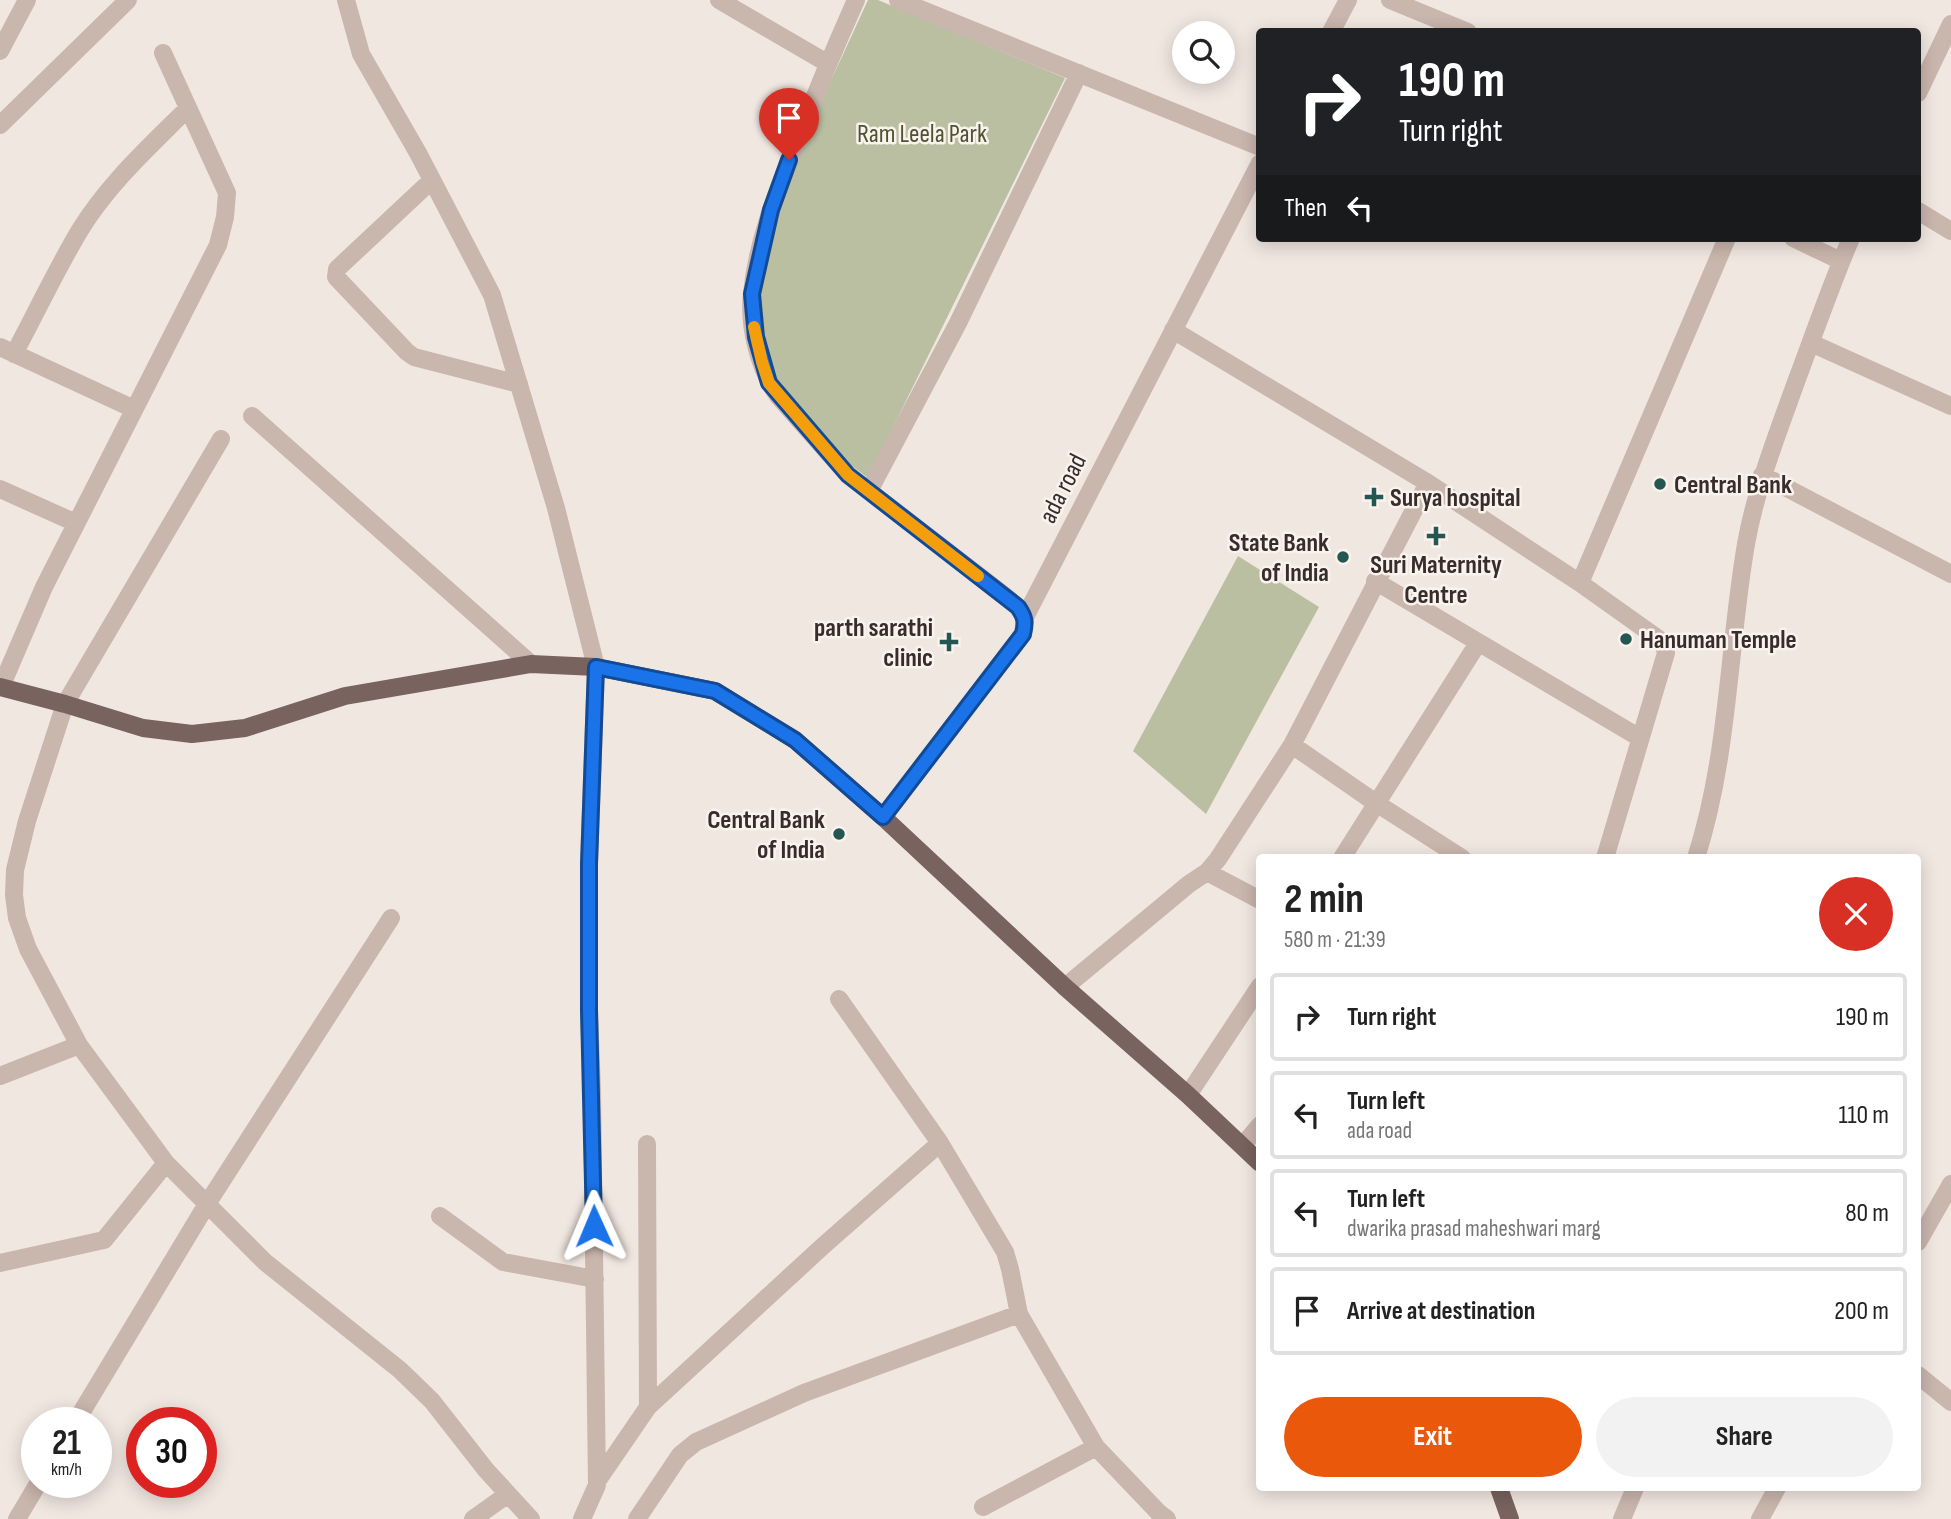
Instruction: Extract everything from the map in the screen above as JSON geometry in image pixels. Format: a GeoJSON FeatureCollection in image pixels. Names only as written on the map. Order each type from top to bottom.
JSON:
{"type":"FeatureCollection","features":[{"type":"Feature","properties":{"kind":"main road"},"geometry":{"type":"LineString","coordinates":[[0,687],[144,728],[192,734],[244,728],[345,696],[531,664],[596,667],[715,691],[795,740],[883,817],[1065,987],[1256,1159]]}},
{"type":"Feature","properties":{"kind":"main road"},"geometry":{"type":"LineString","coordinates":[[1500,1491],[1510,1519]]}},
{"type":"Feature","properties":{"kind":"street"},"geometry":{"type":"LineString","coordinates":[[0,51],[27,0]]}},
{"type":"Feature","properties":{"kind":"street"},"geometry":{"type":"LineString","coordinates":[[0,125],[128,0]]}},
{"type":"Feature","properties":{"kind":"street"},"geometry":{"type":"LineString","coordinates":[[346,0],[361,54],[432,180],[492,295],[556,508],[596,667],[589,864],[589,983],[597,1485]]}},
{"type":"Feature","properties":{"kind":"street"},"geometry":{"type":"LineString","coordinates":[[719,0],[827,64]]}},
{"type":"Feature","properties":{"kind":"street"},"geometry":{"type":"LineString","coordinates":[[856,0],[827,64],[771,210],[752,294],[752,315],[762,362],[769,383],[848,475],[1001,593],[1018,607],[1025,617]]}},
{"type":"Feature","properties":{"kind":"street"},"geometry":{"type":"LineString","coordinates":[[898,0],[1256,145]]}},
{"type":"Feature","properties":{"kind":"street"},"geometry":{"type":"LineString","coordinates":[[1333,28],[1348,0]]}},
{"type":"Feature","properties":{"kind":"street"},"geometry":{"type":"LineString","coordinates":[[1390,0],[1458,28]]}},
{"type":"Feature","properties":{"kind":"street"},"geometry":{"type":"LineString","coordinates":[[1921,87],[1949,36]]}},
{"type":"Feature","properties":{"kind":"street"},"geometry":{"type":"LineString","coordinates":[[0,687],[44,587],[218,245],[227,194],[163,53]]}},
{"type":"Feature","properties":{"kind":"street"},"geometry":{"type":"LineString","coordinates":[[869,491],[958,323],[1079,74]]}},
{"type":"Feature","properties":{"kind":"street"},"geometry":{"type":"LineString","coordinates":[[134,409],[7,350],[80,229],[108,191],[187,109]]}},
{"type":"Feature","properties":{"kind":"street","name":"ada road"},"geometry":{"type":"LineString","coordinates":[[883,817],[1023,634],[1025,617],[1256,171]]}},
{"type":"Feature","properties":{"kind":"street"},"geometry":{"type":"LineString","coordinates":[[432,180],[337,269],[336,277],[414,357],[519,384]]}},
{"type":"Feature","properties":{"kind":"street"},"geometry":{"type":"LineString","coordinates":[[1921,213],[1951,231]]}},
{"type":"Feature","properties":{"kind":"street"},"geometry":{"type":"LineString","coordinates":[[1580,583],[1725,242]]}},
{"type":"Feature","properties":{"kind":"street"},"geometry":{"type":"LineString","coordinates":[[1801,242],[1841,261]]}},
{"type":"Feature","properties":{"kind":"street"},"geometry":{"type":"LineString","coordinates":[[1697,854],[1709,818],[1719,768],[1744,554],[1762,475],[1849,242]]}},
{"type":"Feature","properties":{"kind":"street"},"geometry":{"type":"LineString","coordinates":[[1173,330],[1428,483],[1580,583],[1665,644],[1666,653],[1606,854]]}},
{"type":"Feature","properties":{"kind":"street"},"geometry":{"type":"LineString","coordinates":[[1811,343],[1951,406]]}},
{"type":"Feature","properties":{"kind":"street"},"geometry":{"type":"LineString","coordinates":[[252,416],[531,664]]}},
{"type":"Feature","properties":{"kind":"street"},"geometry":{"type":"LineString","coordinates":[[221,439],[65,704],[27,821],[15,870],[13,895],[17,918],[28,949],[79,1045],[166,1163],[265,1262],[400,1370],[432,1401],[470,1451],[531,1519]]}},
{"type":"Feature","properties":{"kind":"street"},"geometry":{"type":"LineString","coordinates":[[1762,475],[1951,574]]}},
{"type":"Feature","properties":{"kind":"street"},"geometry":{"type":"LineString","coordinates":[[1065,987],[1207,872],[1218,859],[1292,745],[1428,483]]}},
{"type":"Feature","properties":{"kind":"street"},"geometry":{"type":"LineString","coordinates":[[0,489],[76,523]]}},
{"type":"Feature","properties":{"kind":"street"},"geometry":{"type":"LineString","coordinates":[[1375,582],[1640,738]]}},
{"type":"Feature","properties":{"kind":"street"},"geometry":{"type":"LineString","coordinates":[[1344,854],[1478,643]]}},
{"type":"Feature","properties":{"kind":"street"},"geometry":{"type":"LineString","coordinates":[[1292,745],[1454,854]]}},
{"type":"Feature","properties":{"kind":"street"},"geometry":{"type":"LineString","coordinates":[[1207,872],[1256,899]]}},
{"type":"Feature","properties":{"kind":"street"},"geometry":{"type":"LineString","coordinates":[[85,1407],[207,1204],[391,918]]}},
{"type":"Feature","properties":{"kind":"street"},"geometry":{"type":"LineString","coordinates":[[1188,1095],[1256,992]]}},
{"type":"Feature","properties":{"kind":"street"},"geometry":{"type":"LineString","coordinates":[[839,999],[940,1143],[1004,1252],[1019,1314],[1096,1447],[1167,1519]]}},
{"type":"Feature","properties":{"kind":"street"},"geometry":{"type":"LineString","coordinates":[[0,1076],[79,1045]]}},
{"type":"Feature","properties":{"kind":"street"},"geometry":{"type":"LineString","coordinates":[[1243,1145],[1256,1130]]}},
{"type":"Feature","properties":{"kind":"street"},"geometry":{"type":"LineString","coordinates":[[582,1519],[598,1478],[648,1407],[940,1143]]}},
{"type":"Feature","properties":{"kind":"street"},"geometry":{"type":"LineString","coordinates":[[647,1144],[648,1407]]}},
{"type":"Feature","properties":{"kind":"street"},"geometry":{"type":"LineString","coordinates":[[0,1263],[104,1240],[166,1163]]}},
{"type":"Feature","properties":{"kind":"street"},"geometry":{"type":"LineString","coordinates":[[1921,1237],[1951,1184]]}},
{"type":"Feature","properties":{"kind":"street"},"geometry":{"type":"LineString","coordinates":[[440,1216],[503,1262],[595,1279]]}},
{"type":"Feature","properties":{"kind":"street"},"geometry":{"type":"LineString","coordinates":[[637,1519],[680,1455],[696,1442],[804,1392],[1019,1314]]}},
{"type":"Feature","properties":{"kind":"street"},"geometry":{"type":"LineString","coordinates":[[1921,1377],[1951,1402]]}},
{"type":"Feature","properties":{"kind":"street"},"geometry":{"type":"LineString","coordinates":[[983,1507],[1096,1447]]}},
{"type":"Feature","properties":{"kind":"street"},"geometry":{"type":"LineString","coordinates":[[1622,1519],[1634,1491]]}},
{"type":"Feature","properties":{"kind":"street"},"geometry":{"type":"LineString","coordinates":[[1760,1519],[1775,1491]]}},
{"type":"Feature","properties":{"kind":"street"},"geometry":{"type":"LineString","coordinates":[[473,1519],[508,1494]]}},
{"type":"Feature","properties":{"kind":"street"},"geometry":{"type":"LineString","coordinates":[[17,1519],[29,1498]]}},
{"type":"Feature","properties":{"kind":"green space","name":"Ram Leela Park"},"geometry":{"type":"Polygon","coordinates":[[[868,0],[878,0],[1065,78],[868,478],[852,466],[772,376],[753,295],[782,187],[868,0]]]}},
{"type":"Feature","properties":{"kind":"green space"},"geometry":{"type":"Polygon","coordinates":[[[1238,556],[1319,607],[1206,814],[1133,751],[1238,556]]]}},
{"type":"Feature","properties":{"kind":"slow traffic"},"geometry":{"type":"LineString","coordinates":[[754,327],[769,383],[848,475],[978,576]]}},
{"type":"Feature","properties":{"kind":"place","name":"Central Bank"},"geometry":{"type":"Point","coordinates":[1660,484]}},
{"type":"Feature","properties":{"kind":"place","name":"Surya hospital"},"geometry":{"type":"Point","coordinates":[1374,497]}},
{"type":"Feature","properties":{"kind":"place","name":"Suri Maternity Centre"},"geometry":{"type":"Point","coordinates":[1436,536]}},
{"type":"Feature","properties":{"kind":"place","name":"State Bank of India"},"geometry":{"type":"Point","coordinates":[1343,557]}},
{"type":"Feature","properties":{"kind":"place","name":"Hanuman Temple"},"geometry":{"type":"Point","coordinates":[1626,639]}},
{"type":"Feature","properties":{"kind":"place","name":"parth sarathi clinic"},"geometry":{"type":"Point","coordinates":[949,642]}},
{"type":"Feature","properties":{"kind":"place","name":"Central Bank of India"},"geometry":{"type":"Point","coordinates":[839,834]}},
{"type":"Feature","properties":{"kind":"route"},"geometry":{"type":"LineString","coordinates":[[594,1226],[589,864],[596,667],[715,691],[795,740],[883,817],[1023,634],[1025,626],[1025,617],[1018,607],[848,475],[769,383],[756,337],[752,294],[761,246],[789,160]]}}]}
